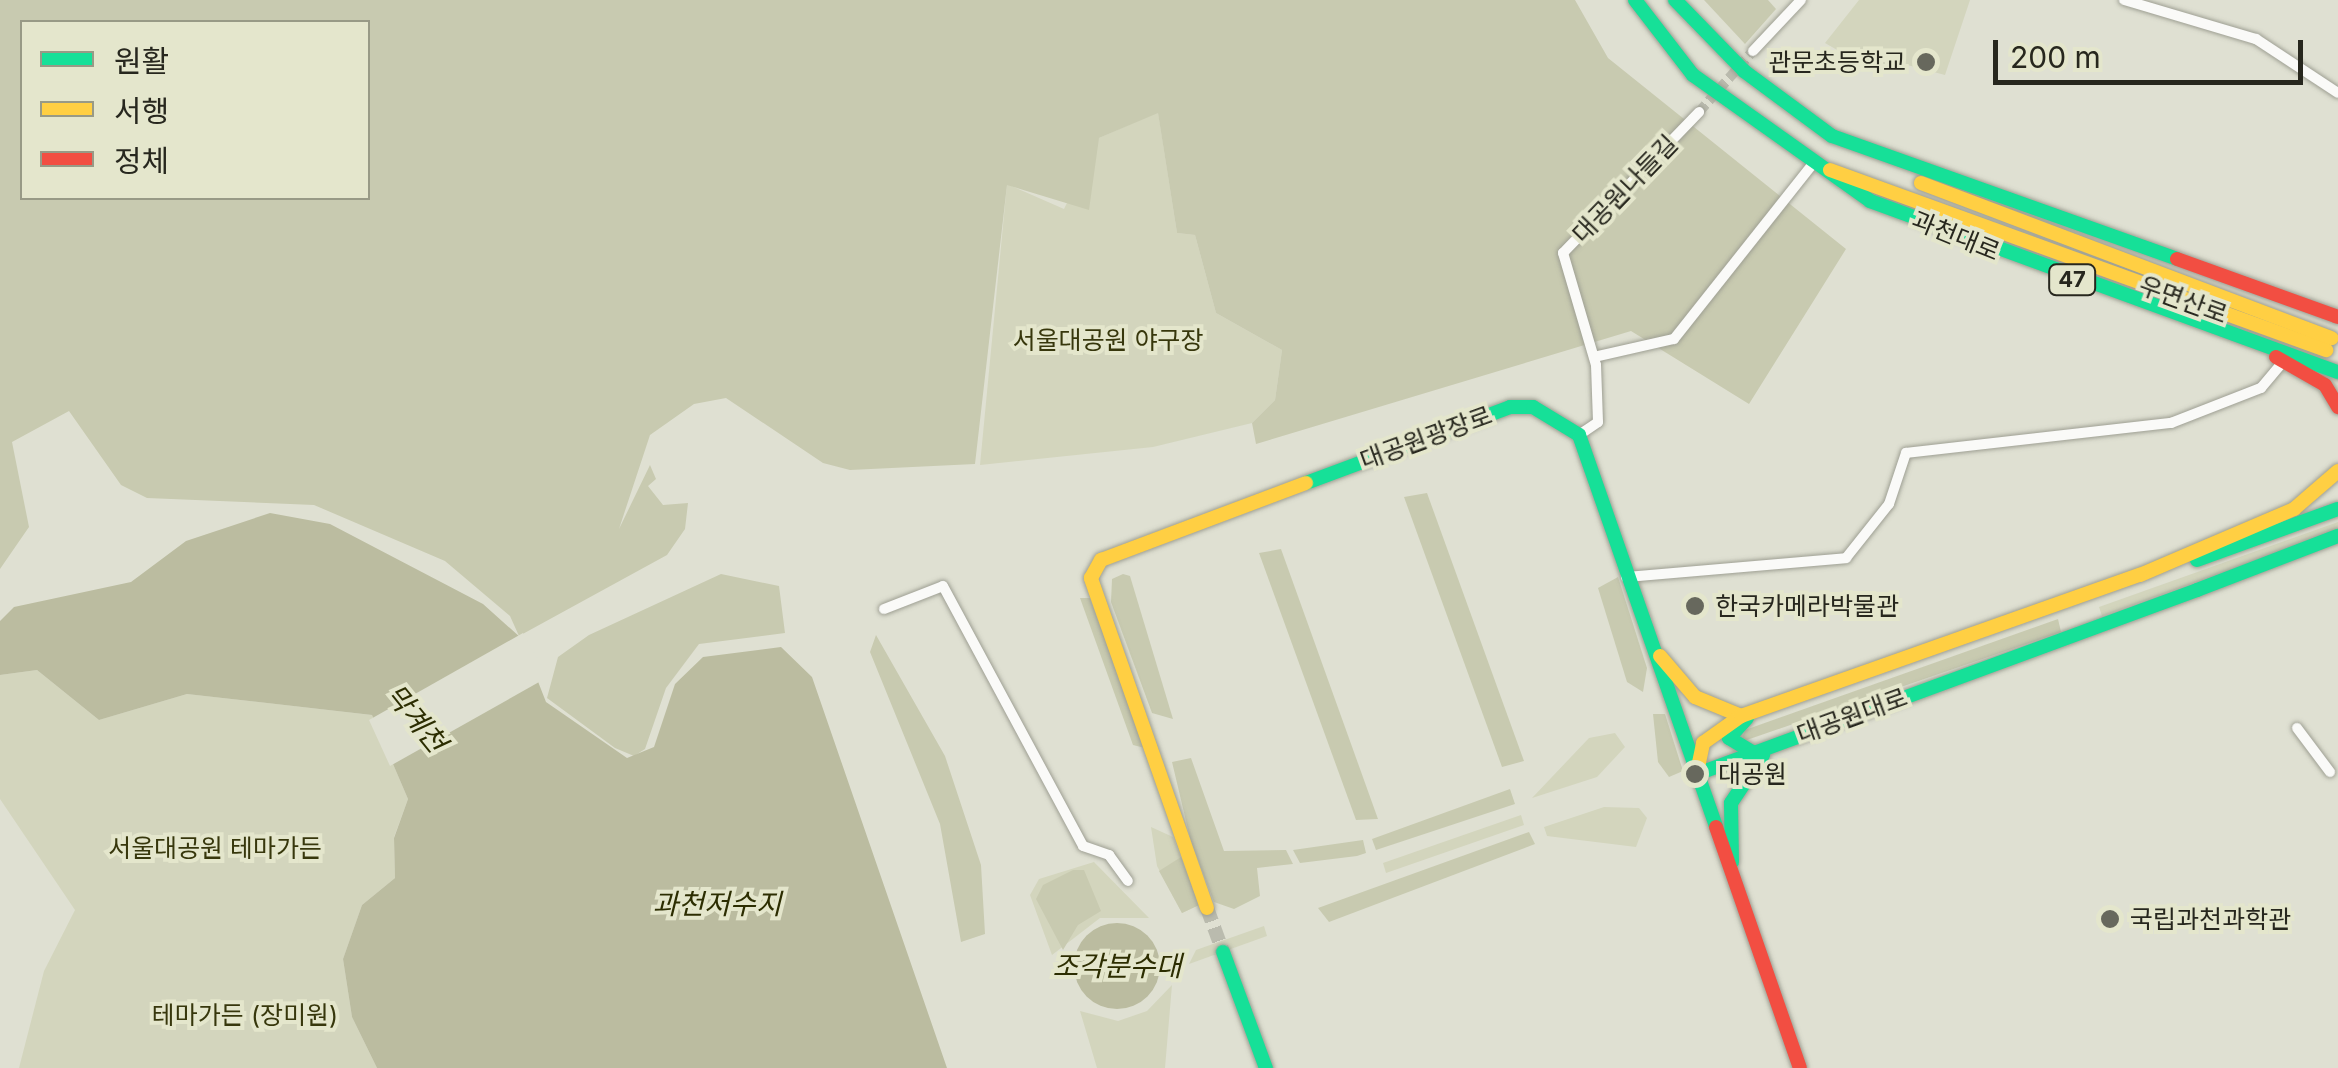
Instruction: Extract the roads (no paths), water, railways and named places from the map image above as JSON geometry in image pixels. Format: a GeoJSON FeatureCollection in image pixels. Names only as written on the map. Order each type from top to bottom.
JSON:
{"type":"FeatureCollection","features":[{"type":"Feature","properties":{"kind":"main road","name":"과천대로"},"geometry":{"type":"LineString","coordinates":[[1634,0],[1693,75],[1814,166],[1930,226],[2338,372]]}},
{"type":"Feature","properties":{"kind":"main road","name":"과천대로"},"geometry":{"type":"LineString","coordinates":[[1675,0],[1744,70],[1832,136],[2338,317]]}},
{"type":"Feature","properties":{"kind":"main road","name":"우면산로"},"geometry":{"type":"LineString","coordinates":[[1814,166],[2329,344],[1860,158],[1832,136]]}},
{"type":"Feature","properties":{"kind":"main road"},"geometry":{"type":"LineString","coordinates":[[2260,345],[2325,384],[2338,407]]}},
{"type":"Feature","properties":{"kind":"main road","name":"대공원광장로"},"geometry":{"type":"LineString","coordinates":[[1207,908],[1091,578],[1101,560],[1510,407],[1533,406],[1578,435]]}},
{"type":"Feature","properties":{"kind":"main road"},"geometry":{"type":"LineString","coordinates":[[1578,435],[1800,1068]]}},
{"type":"Feature","properties":{"kind":"main road"},"geometry":{"type":"LineString","coordinates":[[2140,575],[2294,509],[2338,470]]}},
{"type":"Feature","properties":{"kind":"main road"},"geometry":{"type":"LineString","coordinates":[[2140,575],[2338,509]]}},
{"type":"Feature","properties":{"kind":"main road"},"geometry":{"type":"LineString","coordinates":[[2303,550],[2338,536]]}},
{"type":"Feature","properties":{"kind":"main road"},"geometry":{"type":"LineString","coordinates":[[2303,550],[2338,544]]}},
{"type":"Feature","properties":{"kind":"main road","name":"대공원대로"},"geometry":{"type":"LineString","coordinates":[[2140,575],[1740,716],[1703,743],[1697,774],[2303,550]]}},
{"type":"Feature","properties":{"kind":"main road"},"geometry":{"type":"LineString","coordinates":[[1648,637],[1694,697],[1740,716]]}},
{"type":"Feature","properties":{"kind":"main road"},"geometry":{"type":"LineString","coordinates":[[1756,754],[1729,738],[1759,708]]}},
{"type":"Feature","properties":{"kind":"main road"},"geometry":{"type":"LineString","coordinates":[[1732,872],[1738,780],[1789,739]]}},
{"type":"Feature","properties":{"kind":"main road"},"geometry":{"type":"LineString","coordinates":[[1223,952],[1266,1068]]}},
{"type":"Feature","properties":{"kind":"street"},"geometry":{"type":"LineString","coordinates":[[1753,51],[1800,0]]}},
{"type":"Feature","properties":{"kind":"street"},"geometry":{"type":"LineString","coordinates":[[2124,0],[2256,39],[2338,93]]}},
{"type":"Feature","properties":{"kind":"street","name":"대공원나들길"},"geometry":{"type":"LineString","coordinates":[[1578,435],[1598,422],[1594,356],[1563,253],[1698,112]]}},
{"type":"Feature","properties":{"kind":"street"},"geometry":{"type":"LineString","coordinates":[[1594,356],[1674,339],[1814,166]]}},
{"type":"Feature","properties":{"kind":"street"},"geometry":{"type":"LineString","coordinates":[[1626,577],[1846,558],[1889,504],[1906,453],[2171,423],[2262,388],[2283,362]]}},
{"type":"Feature","properties":{"kind":"street"},"geometry":{"type":"LineString","coordinates":[[884,609],[943,586],[1083,846],[1110,854],[1128,881]]}},
{"type":"Feature","properties":{"kind":"street"},"geometry":{"type":"LineString","coordinates":[[2297,728],[2330,772]]}},
{"type":"Feature","properties":{"kind":"water","name":"과천저수지"},"geometry":{"type":"Polygon","coordinates":[[[270,513],[330,524],[483,604],[521,638],[546,702],[627,758],[654,747],[675,684],[703,657],[781,647],[812,677],[947,1068],[377,1068],[352,1017],[343,959],[362,905],[395,878],[394,838],[408,799],[372,715],[187,694],[99,720],[37,670],[0,675],[0,621],[14,607],[131,582],[186,541],[270,513]]]}},
{"type":"Feature","properties":{"kind":"water","name":"조각분수대"},"geometry":{"type":"Polygon","coordinates":[[[1117,923],[1147,936],[1160,966],[1147,996],[1117,1009],[1087,996],[1074,966],[1087,936],[1117,923]]]}},
{"type":"Feature","properties":{"kind":"tunnel"},"geometry":{"type":"LineString","coordinates":[[1699,112],[1753,51]]}},
{"type":"Feature","properties":{"kind":"tunnel"},"geometry":{"type":"LineString","coordinates":[[1207,908],[1223,952]]}},
{"type":"Feature","properties":{"kind":"place","name":"관문초등학교"},"geometry":{"type":"Point","coordinates":[1926,62]}},
{"type":"Feature","properties":{"kind":"place","name":"한국카메라박물관"},"geometry":{"type":"Point","coordinates":[1695,606]}},
{"type":"Feature","properties":{"kind":"place","name":"대공원"},"geometry":{"type":"Point","coordinates":[1695,774]}},
{"type":"Feature","properties":{"kind":"place","name":"국립과천과학관"},"geometry":{"type":"Point","coordinates":[2110,919]}},
{"type":"Feature","properties":{"kind":"park label","name":"서울대공원 야구장"},"geometry":{"type":"Point","coordinates":[1108,340]}},
{"type":"Feature","properties":{"kind":"park label","name":"서울대공원 테마가든"},"geometry":{"type":"Point","coordinates":[215,848]}},
{"type":"Feature","properties":{"kind":"park label","name":"테마가든 (장미원)"},"geometry":{"type":"Point","coordinates":[245,1015]}},
{"type":"Feature","properties":{"kind":"water label","name":"막계천"},"geometry":{"type":"Point","coordinates":[416,718]}}]}
